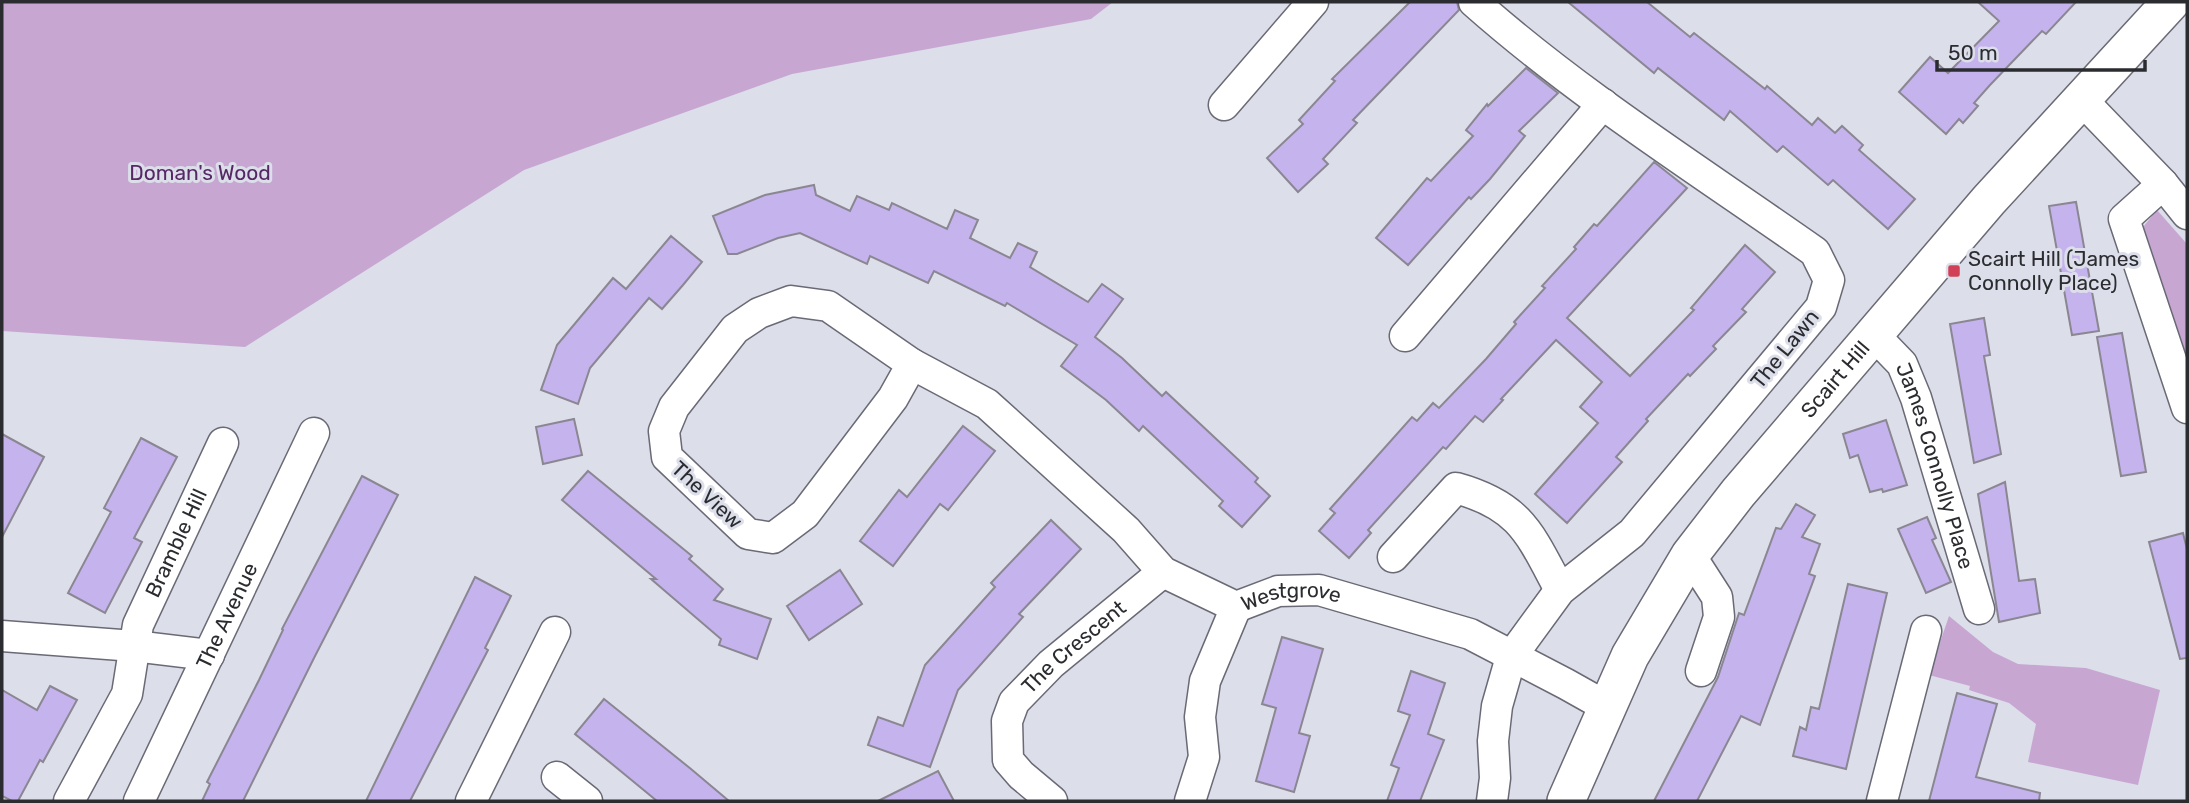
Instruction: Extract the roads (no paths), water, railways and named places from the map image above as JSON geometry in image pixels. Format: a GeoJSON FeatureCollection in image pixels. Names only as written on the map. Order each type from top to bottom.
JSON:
{"type":"FeatureCollection","features":[{"type":"Feature","properties":{"kind":"street"},"geometry":{"type":"LineString","coordinates":[[1224,104],[1313,2]]}},
{"type":"Feature","properties":{"kind":"street","name":"The Lawn"},"geometry":{"type":"LineString","coordinates":[[1474,2],[1513,37],[1603,104],[1815,252],[1829,280],[1821,307],[1632,533],[1560,590],[1511,657]]}},
{"type":"Feature","properties":{"kind":"street","name":"Scairt Hill"},"geometry":{"type":"LineString","coordinates":[[1566,801],[1630,656],[1690,555],[1738,493],[1873,334],[2080,98],[2171,2]]}},
{"type":"Feature","properties":{"kind":"street"},"geometry":{"type":"LineString","coordinates":[[2080,98],[2163,184],[2187,214]]}},
{"type":"Feature","properties":{"kind":"street"},"geometry":{"type":"LineString","coordinates":[[1405,336],[1603,104]]}},
{"type":"Feature","properties":{"kind":"street"},"geometry":{"type":"LineString","coordinates":[[2163,184],[2124,219],[2187,408]]}},
{"type":"Feature","properties":{"kind":"street","name":"The View"},"geometry":{"type":"LineString","coordinates":[[791,301],[828,306],[912,364],[893,398],[805,514],[773,538],[748,534],[667,457],[664,431],[674,407],[736,330],[759,313],[791,301]]}},
{"type":"Feature","properties":{"kind":"street","name":"James Connolly Place"},"geometry":{"type":"LineString","coordinates":[[1873,334],[1902,364],[1916,398],[1979,609]]}},
{"type":"Feature","properties":{"kind":"street","name":"Westgrove"},"geometry":{"type":"LineString","coordinates":[[912,364],[987,404],[1126,530],[1163,572],[1236,607],[1278,591],[1319,590],[1470,634],[1607,708]]}},
{"type":"Feature","properties":{"kind":"street","name":"The Avenue"},"geometry":{"type":"LineString","coordinates":[[139,801],[314,432]]}},
{"type":"Feature","properties":{"kind":"street","name":"Bramble Hill"},"geometry":{"type":"LineString","coordinates":[[69,801],[127,694],[138,625],[223,443]]}},
{"type":"Feature","properties":{"kind":"street"},"geometry":{"type":"LineString","coordinates":[[1393,557],[1456,488],[1481,495],[1514,515],[1534,541],[1560,590]]}},
{"type":"Feature","properties":{"kind":"street"},"geometry":{"type":"LineString","coordinates":[[1690,555],[1717,597],[1719,617],[1701,671]]}},
{"type":"Feature","properties":{"kind":"street","name":"The Crescent"},"geometry":{"type":"LineString","coordinates":[[1052,801],[1021,775],[1008,760],[1007,720],[1014,702],[1051,664],[1163,572]]}},
{"type":"Feature","properties":{"kind":"street"},"geometry":{"type":"LineString","coordinates":[[1191,801],[1204,757],[1200,717],[1205,681],[1236,607]]}},
{"type":"Feature","properties":{"kind":"street"},"geometry":{"type":"LineString","coordinates":[[1882,801],[1926,631]]}},
{"type":"Feature","properties":{"kind":"street"},"geometry":{"type":"LineString","coordinates":[[471,801],[555,632]]}},
{"type":"Feature","properties":{"kind":"street"},"geometry":{"type":"LineString","coordinates":[[2,636],[134,646],[209,655]]}},
{"type":"Feature","properties":{"kind":"street"},"geometry":{"type":"LineString","coordinates":[[1492,801],[1495,778],[1493,741],[1497,706],[1511,657]]}},
{"type":"Feature","properties":{"kind":"street"},"geometry":{"type":"LineString","coordinates":[[557,777],[587,801]]}},
{"type":"Feature","properties":{"kind":"place","name":"Scairt Hill (James Connolly Place)"},"geometry":{"type":"Point","coordinates":[1954,271]}},
{"type":"Feature","properties":{"kind":"park label","name":"Doman's Wood"},"geometry":{"type":"Point","coordinates":[200,173]}}]}
